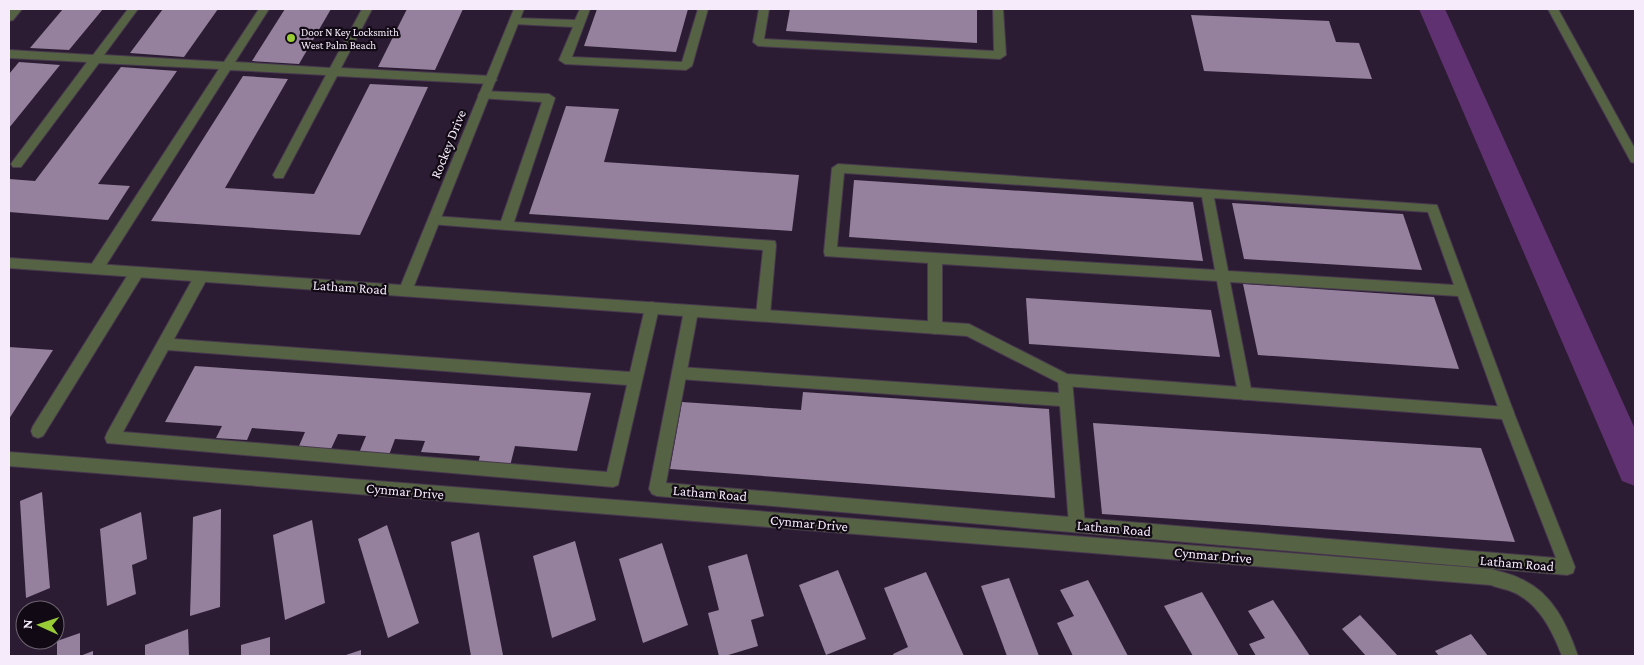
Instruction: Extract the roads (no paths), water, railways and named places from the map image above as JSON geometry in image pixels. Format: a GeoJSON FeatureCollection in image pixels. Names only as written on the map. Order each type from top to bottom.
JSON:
{"type":"FeatureCollection","features":[{"type":"Feature","properties":{"kind":"street"},"geometry":{"type":"LineString","coordinates":[[9,18],[16,9]]}},
{"type":"Feature","properties":{"kind":"street"},"geometry":{"type":"LineString","coordinates":[[17,164],[133,9]]}},
{"type":"Feature","properties":{"kind":"street"},"geometry":{"type":"LineString","coordinates":[[96,269],[264,9]]}},
{"type":"Feature","properties":{"kind":"street"},"geometry":{"type":"LineString","coordinates":[[279,175],[367,9]]}},
{"type":"Feature","properties":{"kind":"street","name":"Rockey Drive"},"geometry":{"type":"LineString","coordinates":[[405,291],[519,9]]}},
{"type":"Feature","properties":{"kind":"street"},"geometry":{"type":"LineString","coordinates":[[585,9],[565,60],[686,66],[703,9]]}},
{"type":"Feature","properties":{"kind":"street"},"geometry":{"type":"LineString","coordinates":[[764,9],[758,42],[1000,55],[998,9]]}},
{"type":"Feature","properties":{"kind":"street"},"geometry":{"type":"LineString","coordinates":[[1553,9],[1635,159]]}},
{"type":"Feature","properties":{"kind":"street"},"geometry":{"type":"LineString","coordinates":[[514,21],[579,24]]}},
{"type":"Feature","properties":{"kind":"street"},"geometry":{"type":"LineString","coordinates":[[9,54],[491,80]]}},
{"type":"Feature","properties":{"kind":"street"},"geometry":{"type":"LineString","coordinates":[[484,95],[549,98],[506,226]]}},
{"type":"Feature","properties":{"kind":"street"},"geometry":{"type":"LineString","coordinates":[[1463,291],[830,252],[838,168],[1433,208],[1463,291],[1507,413]]}},
{"type":"Feature","properties":{"kind":"street"},"geometry":{"type":"LineString","coordinates":[[1207,193],[1245,394]]}},
{"type":"Feature","properties":{"kind":"street"},"geometry":{"type":"LineString","coordinates":[[434,221],[770,245],[763,316]]}},
{"type":"Feature","properties":{"kind":"street"},"geometry":{"type":"LineString","coordinates":[[935,258],[935,328]]}},
{"type":"Feature","properties":{"kind":"street","name":"Latham Road"},"geometry":{"type":"LineString","coordinates":[[9,263],[201,277],[691,310],[969,330],[1064,380],[1507,413],[1567,567],[657,489],[691,310]]}},
{"type":"Feature","properties":{"kind":"street"},"geometry":{"type":"LineString","coordinates":[[38,431],[137,272]]}},
{"type":"Feature","properties":{"kind":"street"},"geometry":{"type":"LineString","coordinates":[[201,277],[112,438],[613,480],[652,308]]}},
{"type":"Feature","properties":{"kind":"street"},"geometry":{"type":"LineString","coordinates":[[164,344],[635,379]]}},
{"type":"Feature","properties":{"kind":"street"},"geometry":{"type":"LineString","coordinates":[[679,373],[1066,400]]}},
{"type":"Feature","properties":{"kind":"street"},"geometry":{"type":"LineString","coordinates":[[1064,380],[1077,525]]}},
{"type":"Feature","properties":{"kind":"street","name":"Cynmar Drive"},"geometry":{"type":"LineString","coordinates":[[9,460],[1491,578],[1519,586],[1545,606],[1562,633],[1570,656]]}},
{"type":"Feature","properties":{"kind":"waterway"},"geometry":{"type":"LineString","coordinates":[[1432,9],[1635,469]]}},
{"type":"Feature","properties":{"kind":"place","name":"Door N Key Locksmith West Palm Beach"},"geometry":{"type":"Point","coordinates":[291,38]}}]}
